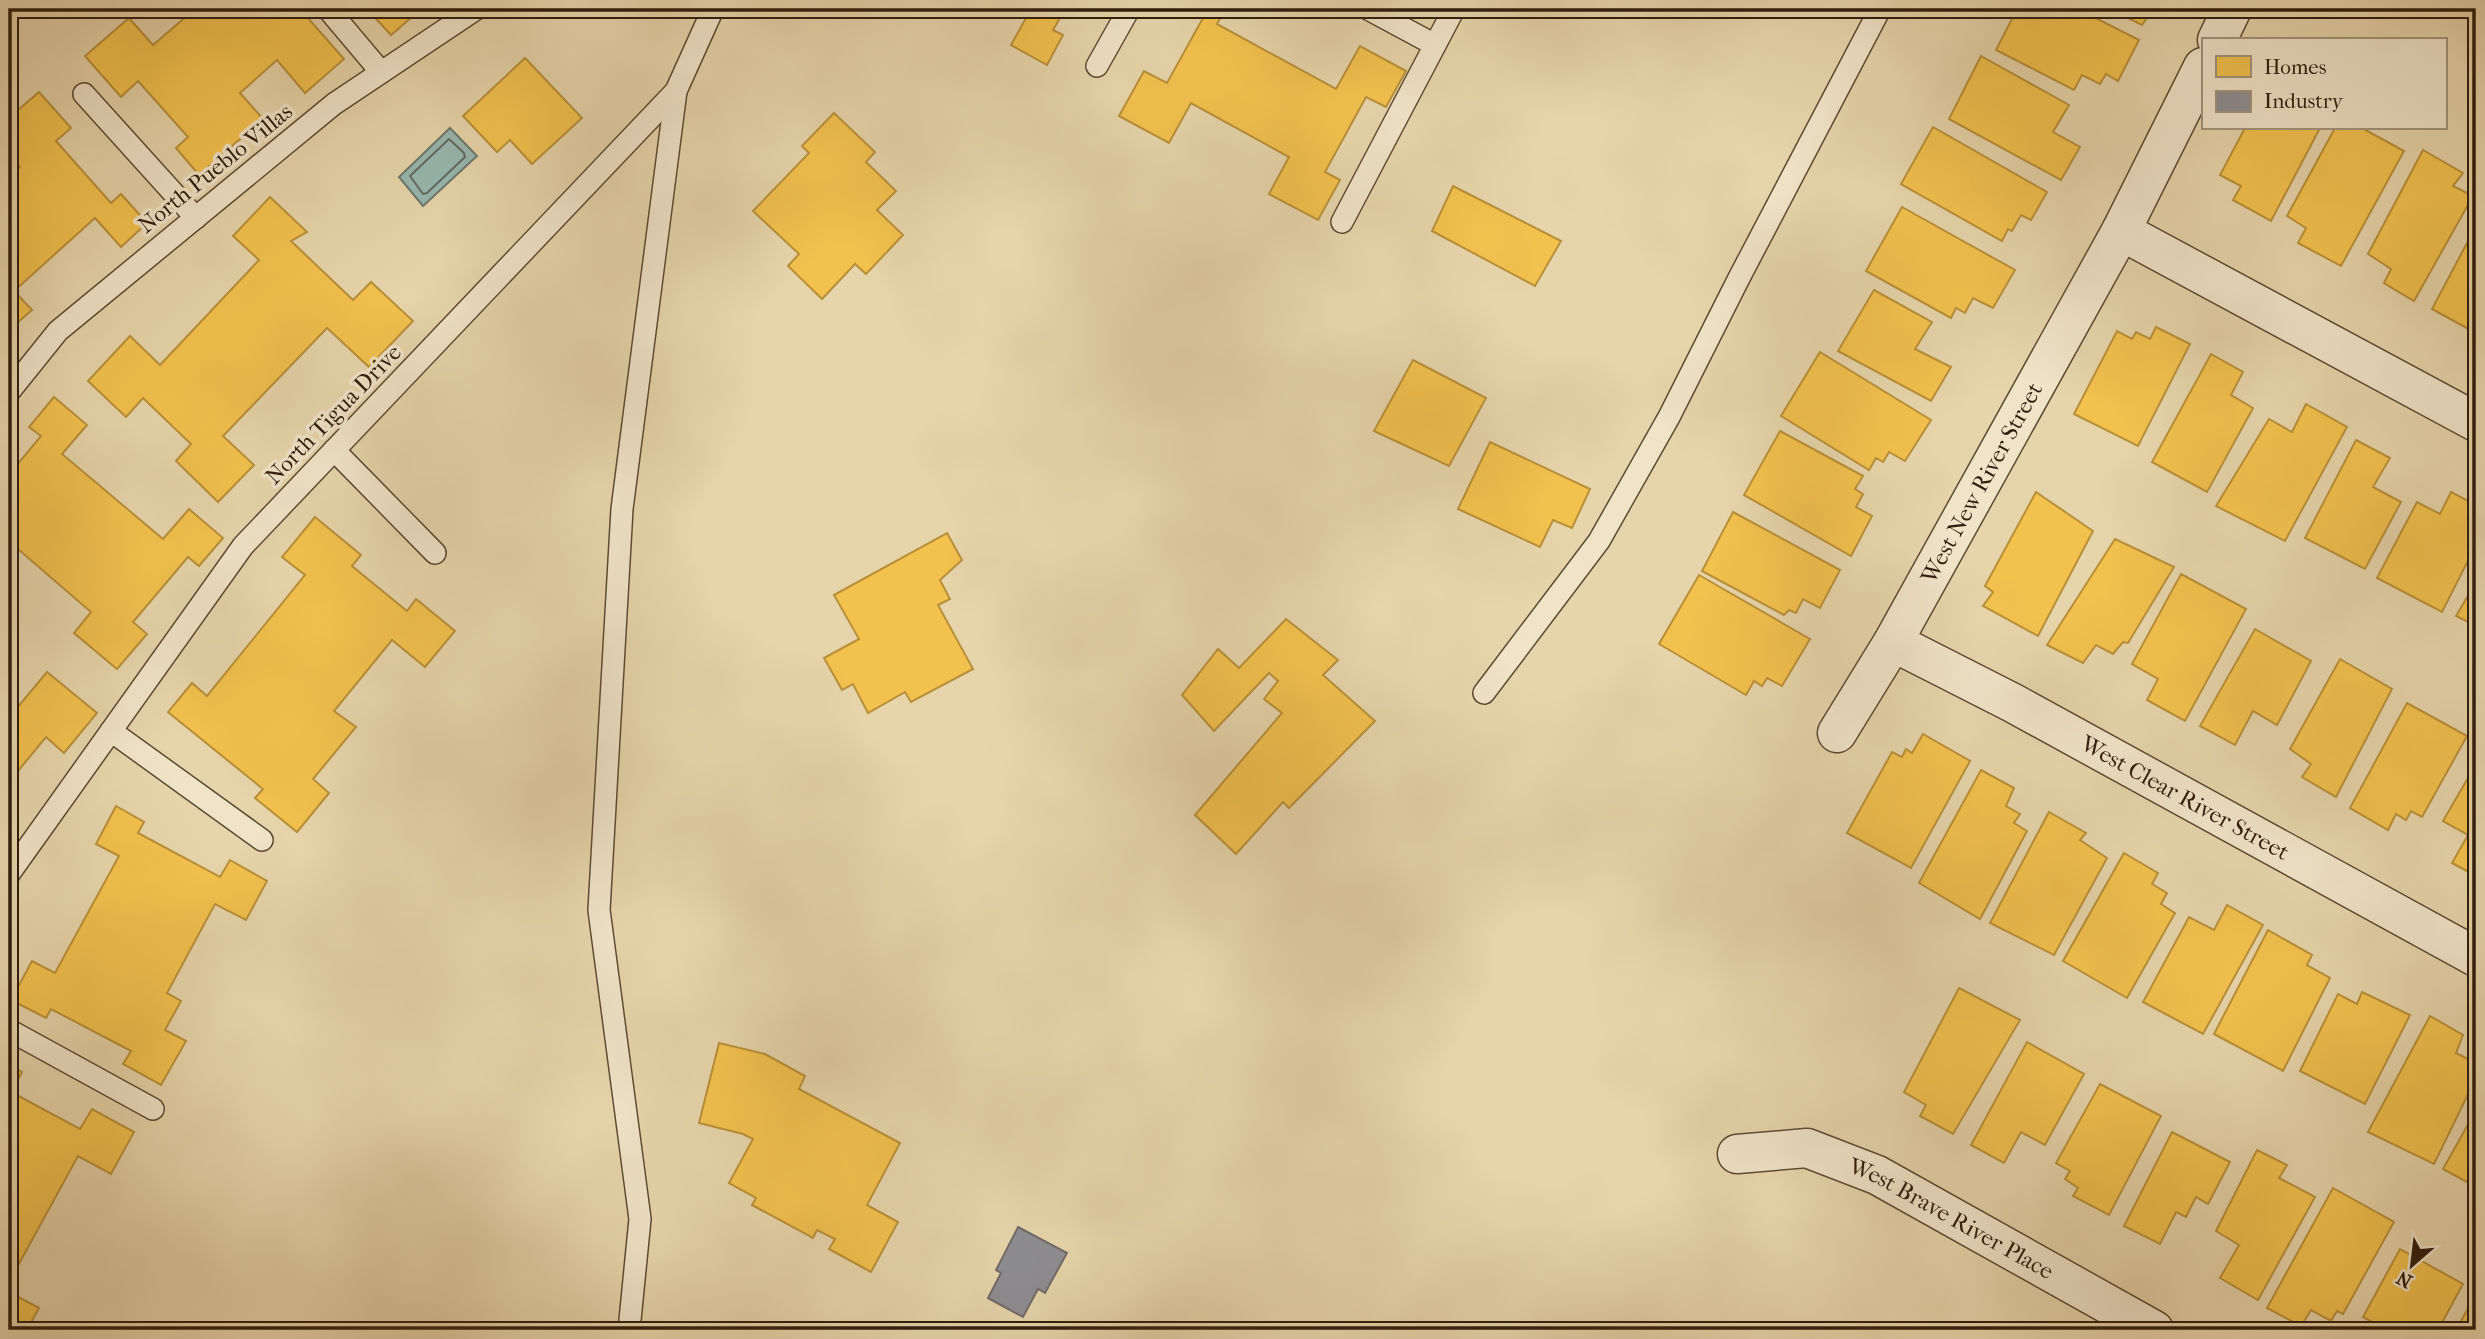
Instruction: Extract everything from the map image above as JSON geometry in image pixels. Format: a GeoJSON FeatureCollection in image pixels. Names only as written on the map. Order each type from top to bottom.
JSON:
{"type":"FeatureCollection","features":[{"type":"Feature","properties":{"kind":"street"},"geometry":{"type":"LineString","coordinates":[[2218,38],[2232,9]]}},
{"type":"Feature","properties":{"kind":"street","name":"West New River Street"},"geometry":{"type":"LineString","coordinates":[[1837,733],[1893,642],[2121,230],[2202,69]]}},
{"type":"Feature","properties":{"kind":"street"},"geometry":{"type":"LineString","coordinates":[[2121,230],[2476,422]]}},
{"type":"Feature","properties":{"kind":"street","name":"West Clear River Street"},"geometry":{"type":"LineString","coordinates":[[1893,642],[2013,703],[2476,957]]}},
{"type":"Feature","properties":{"kind":"street","name":"West Brave River Place"},"geometry":{"type":"LineString","coordinates":[[1737,1154],[1807,1148],[1877,1175],[2154,1330]]}},
{"type":"Feature","properties":{"kind":"lane"},"geometry":{"type":"LineString","coordinates":[[328,9],[381,72]]}},
{"type":"Feature","properties":{"kind":"lane","name":"North Pueblo Villas"},"geometry":{"type":"LineString","coordinates":[[9,392],[58,331],[334,104],[476,9]]}},
{"type":"Feature","properties":{"kind":"lane","name":"North Tigua Drive"},"geometry":{"type":"LineString","coordinates":[[9,874],[243,546],[676,90],[713,9]]}},
{"type":"Feature","properties":{"kind":"lane"},"geometry":{"type":"LineString","coordinates":[[1097,66],[1129,9]]}},
{"type":"Feature","properties":{"kind":"lane"},"geometry":{"type":"LineString","coordinates":[[1368,9],[1435,45]]}},
{"type":"Feature","properties":{"kind":"lane"},"geometry":{"type":"LineString","coordinates":[[1342,222],[1454,9]]}},
{"type":"Feature","properties":{"kind":"lane"},"geometry":{"type":"LineString","coordinates":[[1484,693],[1599,541],[1669,417],[1880,9]]}},
{"type":"Feature","properties":{"kind":"lane"},"geometry":{"type":"LineString","coordinates":[[629,1330],[640,1219],[600,910],[622,509],[676,90]]}},
{"type":"Feature","properties":{"kind":"lane"},"geometry":{"type":"LineString","coordinates":[[84,94],[196,218]]}},
{"type":"Feature","properties":{"kind":"lane"},"geometry":{"type":"LineString","coordinates":[[334,450],[435,553]]}},
{"type":"Feature","properties":{"kind":"lane"},"geometry":{"type":"LineString","coordinates":[[111,731],[262,840]]}},
{"type":"Feature","properties":{"kind":"lane"},"geometry":{"type":"LineString","coordinates":[[9,1030],[153,1109]]}},
{"type":"Feature","properties":{"kind":"water"},"geometry":{"type":"Polygon","coordinates":[[[450,128],[477,156],[423,206],[399,177],[450,128]]]}},
{"type":"Feature","properties":{"kind":"building: Homes"},"geometry":{"type":"Polygon","coordinates":[[[195,9],[300,9],[344,59],[305,93],[277,60],[240,93],[263,119],[199,175],[176,148],[188,137],[138,81],[121,97],[85,56],[129,18],[153,45],[195,9]]]}},
{"type":"Feature","properties":{"kind":"building: Homes"},"geometry":{"type":"Polygon","coordinates":[[[367,9],[421,9],[391,35],[367,9]]]}},
{"type":"Feature","properties":{"kind":"building: Homes"},"geometry":{"type":"Polygon","coordinates":[[[1010,9],[1065,9],[1053,30],[1063,35],[1047,65],[1011,45],[1026,18],[1010,9]]]}},
{"type":"Feature","properties":{"kind":"building: Homes"},"geometry":{"type":"Polygon","coordinates":[[[1208,9],[1225,9],[1217,24],[1336,89],[1360,46],[1406,71],[1386,107],[1366,97],[1325,172],[1340,180],[1318,220],[1269,194],[1289,157],[1191,103],[1169,143],[1119,116],[1144,71],[1167,83],[1208,9]]]}},
{"type":"Feature","properties":{"kind":"building: Homes"},"geometry":{"type":"Polygon","coordinates":[[[2017,9],[2078,9],[2139,40],[2118,81],[2106,74],[2100,84],[2082,75],[2074,90],[1996,50],[2017,9]]]}},
{"type":"Feature","properties":{"kind":"building: Homes"},"geometry":{"type":"Polygon","coordinates":[[[2110,9],[2153,9],[2142,25],[2110,9]]]}},
{"type":"Feature","properties":{"kind":"building: Homes"},"geometry":{"type":"Polygon","coordinates":[[[1981,56],[2069,105],[2053,132],[2080,147],[2061,180],[1949,119],[1981,56]]]}},
{"type":"Feature","properties":{"kind":"building: Homes"},"geometry":{"type":"Polygon","coordinates":[[[525,58],[582,118],[532,164],[510,140],[497,152],[463,116],[525,58]]]}},
{"type":"Feature","properties":{"kind":"building: Homes"},"geometry":{"type":"Polygon","coordinates":[[[39,92],[71,128],[56,141],[111,203],[121,194],[147,223],[121,247],[95,218],[14,291],[32,310],[9,330],[9,177],[20,167],[9,154],[9,118],[39,92]]]}},
{"type":"Feature","properties":{"kind":"building: Homes"},"geometry":{"type":"Polygon","coordinates":[[[834,113],[875,152],[866,162],[896,191],[877,210],[903,235],[866,274],[855,264],[822,299],[788,266],[799,254],[753,211],[809,153],[802,146],[834,113]]]}},
{"type":"Feature","properties":{"kind":"building: Homes"},"geometry":{"type":"Polygon","coordinates":[[[1933,127],[2047,192],[2031,220],[2021,215],[2012,231],[2008,229],[2002,241],[1901,184],[1933,127]]]}},
{"type":"Feature","properties":{"kind":"building: Homes"},"geometry":{"type":"Polygon","coordinates":[[[2244,130],[2319,130],[2271,221],[2233,200],[2241,186],[2220,175],[2244,130]]]}},
{"type":"Feature","properties":{"kind":"building: Homes"},"geometry":{"type":"Polygon","coordinates":[[[2334,130],[2366,130],[2404,151],[2341,266],[2298,243],[2306,228],[2287,216],[2334,130]]]}},
{"type":"Feature","properties":{"kind":"building: Homes"},"geometry":{"type":"Polygon","coordinates":[[[2423,150],[2463,173],[2453,186],[2473,196],[2414,301],[2384,283],[2391,269],[2368,254],[2423,150]]]}},
{"type":"Feature","properties":{"kind":"building: Homes"},"geometry":{"type":"Polygon","coordinates":[[[1453,186],[1561,241],[1535,286],[1432,231],[1453,186]]]}},
{"type":"Feature","properties":{"kind":"building: Homes"},"geometry":{"type":"Polygon","coordinates":[[[270,197],[307,232],[291,241],[353,300],[371,282],[413,321],[369,367],[327,328],[223,436],[254,465],[218,502],[176,461],[191,444],[143,398],[126,417],[88,381],[130,336],[160,365],[259,260],[233,236],[270,197]]]}},
{"type":"Feature","properties":{"kind":"building: Homes"},"geometry":{"type":"Polygon","coordinates":[[[1902,207],[2015,270],[1993,308],[1973,298],[1965,313],[1956,308],[1951,318],[1866,271],[1902,207]]]}},
{"type":"Feature","properties":{"kind":"building: Homes"},"geometry":{"type":"Polygon","coordinates":[[[2476,226],[2476,328],[2474,332],[2432,309],[2476,226]]]}},
{"type":"Feature","properties":{"kind":"building: Homes"},"geometry":{"type":"Polygon","coordinates":[[[1874,290],[1932,322],[1915,349],[1951,367],[1931,401],[1838,351],[1874,290]]]}},
{"type":"Feature","properties":{"kind":"building: Homes"},"geometry":{"type":"Polygon","coordinates":[[[2156,327],[2190,344],[2138,446],[2074,414],[2117,331],[2132,339],[2136,332],[2150,339],[2156,327]]]}},
{"type":"Feature","properties":{"kind":"building: Homes"},"geometry":{"type":"Polygon","coordinates":[[[9,339],[16,347],[9,354],[9,339]]]}},
{"type":"Feature","properties":{"kind":"building: Homes"},"geometry":{"type":"Polygon","coordinates":[[[1820,352],[1931,420],[1905,461],[1889,452],[1883,462],[1876,458],[1869,470],[1781,416],[1820,352]]]}},
{"type":"Feature","properties":{"kind":"building: Homes"},"geometry":{"type":"Polygon","coordinates":[[[2211,354],[2243,372],[2231,395],[2253,408],[2207,492],[2152,462],[2211,354]]]}},
{"type":"Feature","properties":{"kind":"building: Homes"},"geometry":{"type":"Polygon","coordinates":[[[1413,360],[1486,398],[1449,466],[1374,431],[1413,360]]]}},
{"type":"Feature","properties":{"kind":"building: Homes"},"geometry":{"type":"Polygon","coordinates":[[[54,397],[87,425],[62,454],[163,539],[189,509],[223,538],[199,566],[188,557],[133,622],[147,634],[117,669],[74,633],[91,612],[11,543],[9,545],[9,467],[13,470],[41,436],[29,427],[54,397]]]}},
{"type":"Feature","properties":{"kind":"building: Homes"},"geometry":{"type":"Polygon","coordinates":[[[2306,404],[2347,427],[2285,541],[2216,506],[2269,419],[2292,432],[2306,404]]]}},
{"type":"Feature","properties":{"kind":"building: Homes"},"geometry":{"type":"Polygon","coordinates":[[[1780,431],[1863,476],[1855,489],[1863,494],[1856,507],[1872,516],[1851,556],[1744,495],[1780,431]]]}},
{"type":"Feature","properties":{"kind":"building: Homes"},"geometry":{"type":"Polygon","coordinates":[[[2356,440],[2390,458],[2373,487],[2401,502],[2365,569],[2305,538],[2356,440]]]}},
{"type":"Feature","properties":{"kind":"building: Homes"},"geometry":{"type":"Polygon","coordinates":[[[1490,442],[1590,489],[1572,528],[1553,520],[1540,547],[1458,509],[1490,442]]]}},
{"type":"Feature","properties":{"kind":"building: Homes"},"geometry":{"type":"Polygon","coordinates":[[[2036,492],[2093,531],[2038,636],[1983,606],[1993,592],[1985,586],[2036,492]]]}},
{"type":"Feature","properties":{"kind":"building: Homes"},"geometry":{"type":"Polygon","coordinates":[[[2451,492],[2476,505],[2476,545],[2442,612],[2377,578],[2417,502],[2440,514],[2451,492]]]}},
{"type":"Feature","properties":{"kind":"building: Homes"},"geometry":{"type":"Polygon","coordinates":[[[1733,512],[1840,570],[1820,608],[1803,599],[1796,613],[1789,610],[1784,615],[1702,571],[1733,512]]]}},
{"type":"Feature","properties":{"kind":"building: Homes"},"geometry":{"type":"Polygon","coordinates":[[[315,517],[361,555],[352,566],[407,611],[416,599],[455,631],[425,667],[392,640],[334,711],[356,727],[313,779],[329,793],[297,832],[255,798],[263,789],[168,712],[192,683],[207,696],[305,575],[282,557],[315,517]]]}},
{"type":"Feature","properties":{"kind":"building: Homes"},"geometry":{"type":"Polygon","coordinates":[[[947,533],[962,560],[940,580],[950,599],[938,605],[973,669],[911,702],[905,692],[868,713],[853,684],[842,690],[824,658],[859,639],[834,595],[947,533]]]}},
{"type":"Feature","properties":{"kind":"building: Homes"},"geometry":{"type":"Polygon","coordinates":[[[2115,539],[2174,567],[2128,643],[2123,642],[2113,654],[2096,645],[2083,663],[2047,645],[2115,539]]]}},
{"type":"Feature","properties":{"kind":"building: Homes"},"geometry":{"type":"Polygon","coordinates":[[[2181,574],[2246,609],[2185,721],[2147,700],[2158,679],[2132,664],[2181,574]]]}},
{"type":"Feature","properties":{"kind":"building: Homes"},"geometry":{"type":"Polygon","coordinates":[[[1699,575],[1810,639],[1782,686],[1767,678],[1762,686],[1754,681],[1746,695],[1659,644],[1699,575]]]}},
{"type":"Feature","properties":{"kind":"building: Homes"},"geometry":{"type":"Polygon","coordinates":[[[2476,582],[2476,626],[2456,616],[2476,582]]]}},
{"type":"Feature","properties":{"kind":"building: Homes"},"geometry":{"type":"Polygon","coordinates":[[[1286,619],[1338,660],[1323,675],[1375,721],[1289,808],[1283,802],[1236,854],[1195,815],[1282,713],[1264,699],[1278,681],[1269,673],[1214,731],[1182,695],[1218,649],[1239,668],[1286,619]]]}},
{"type":"Feature","properties":{"kind":"building: Homes"},"geometry":{"type":"Polygon","coordinates":[[[2255,629],[2311,661],[2277,725],[2253,711],[2235,745],[2200,726],[2255,629]]]}},
{"type":"Feature","properties":{"kind":"building: Homes"},"geometry":{"type":"Polygon","coordinates":[[[2340,659],[2392,689],[2336,797],[2302,777],[2311,764],[2290,749],[2340,659]]]}},
{"type":"Feature","properties":{"kind":"building: Homes"},"geometry":{"type":"Polygon","coordinates":[[[47,672],[97,713],[64,753],[46,737],[9,782],[9,701],[17,708],[47,672]]]}},
{"type":"Feature","properties":{"kind":"building: Homes"},"geometry":{"type":"Polygon","coordinates":[[[2407,703],[2467,736],[2422,817],[2411,811],[2406,820],[2396,814],[2388,830],[2350,808],[2407,703]]]}},
{"type":"Feature","properties":{"kind":"building: Homes"},"geometry":{"type":"Polygon","coordinates":[[[1923,734],[1970,761],[1911,868],[1847,833],[1892,752],[1902,757],[1906,749],[1912,753],[1923,734]]]}},
{"type":"Feature","properties":{"kind":"building: Homes"},"geometry":{"type":"Polygon","coordinates":[[[2476,764],[2476,876],[2452,863],[2468,835],[2443,821],[2476,764]]]}},
{"type":"Feature","properties":{"kind":"building: Homes"},"geometry":{"type":"Polygon","coordinates":[[[1981,770],[2014,788],[2006,806],[2020,814],[2014,823],[2027,831],[1980,919],[1919,883],[1981,770]]]}},
{"type":"Feature","properties":{"kind":"building: Homes"},"geometry":{"type":"Polygon","coordinates":[[[116,806],[144,822],[138,833],[220,877],[230,860],[267,881],[246,920],[215,904],[167,993],[181,1001],[165,1030],[186,1041],[161,1085],[123,1064],[131,1051],[51,1009],[46,1018],[11,1000],[32,961],[55,973],[119,856],[96,844],[116,806]]]}},
{"type":"Feature","properties":{"kind":"building: Homes"},"geometry":{"type":"Polygon","coordinates":[[[2049,812],[2086,833],[2080,840],[2107,858],[2054,955],[1990,923],[2049,812]]]}},
{"type":"Feature","properties":{"kind":"building: Homes"},"geometry":{"type":"Polygon","coordinates":[[[2124,853],[2158,873],[2152,884],[2167,893],[2161,904],[2175,913],[2127,998],[2063,961],[2124,853]]]}},
{"type":"Feature","properties":{"kind":"building: Homes"},"geometry":{"type":"Polygon","coordinates":[[[2227,905],[2263,925],[2203,1034],[2143,1002],[2189,917],[2214,930],[2227,905]]]}},
{"type":"Feature","properties":{"kind":"building: Homes"},"geometry":{"type":"Polygon","coordinates":[[[2268,930],[2312,955],[2307,965],[2330,978],[2283,1071],[2214,1034],[2268,930]]]}},
{"type":"Feature","properties":{"kind":"building: Homes"},"geometry":{"type":"Polygon","coordinates":[[[1959,988],[2020,1020],[1953,1134],[1920,1116],[1926,1105],[1904,1092],[1959,988]]]}},
{"type":"Feature","properties":{"kind":"building: Homes"},"geometry":{"type":"Polygon","coordinates":[[[2362,992],[2410,1015],[2365,1104],[2300,1071],[2338,994],[2357,1004],[2362,992]]]}},
{"type":"Feature","properties":{"kind":"building: Homes"},"geometry":{"type":"Polygon","coordinates":[[[2430,1016],[2463,1035],[2456,1053],[2476,1063],[2476,1078],[2434,1164],[2368,1132],[2430,1016]]]}},
{"type":"Feature","properties":{"kind":"building: Homes"},"geometry":{"type":"Polygon","coordinates":[[[2027,1042],[2084,1074],[2045,1145],[2021,1132],[2004,1163],[1971,1145],[2027,1042]]]}},
{"type":"Feature","properties":{"kind":"building: Homes"},"geometry":{"type":"Polygon","coordinates":[[[719,1043],[765,1054],[805,1076],[799,1089],[900,1143],[867,1205],[898,1222],[871,1272],[829,1249],[835,1239],[817,1230],[813,1238],[752,1205],[756,1198],[729,1183],[753,1139],[699,1123],[719,1043]]]}},
{"type":"Feature","properties":{"kind":"building: Homes"},"geometry":{"type":"Polygon","coordinates":[[[9,1064],[22,1072],[11,1092],[80,1129],[92,1109],[134,1132],[111,1174],[78,1156],[9,1282],[9,1064]]]}},
{"type":"Feature","properties":{"kind":"building: Homes"},"geometry":{"type":"Polygon","coordinates":[[[2100,1084],[2161,1116],[2109,1215],[2073,1196],[2078,1188],[2065,1179],[2070,1171],[2056,1163],[2100,1084]]]}},
{"type":"Feature","properties":{"kind":"building: Homes"},"geometry":{"type":"Polygon","coordinates":[[[2476,1110],[2476,1187],[2443,1169],[2476,1110]]]}},
{"type":"Feature","properties":{"kind":"building: Homes"},"geometry":{"type":"Polygon","coordinates":[[[2172,1132],[2230,1162],[2208,1204],[2196,1197],[2186,1217],[2176,1212],[2160,1244],[2124,1226],[2172,1132]]]}},
{"type":"Feature","properties":{"kind":"building: Homes"},"geometry":{"type":"Polygon","coordinates":[[[2257,1150],[2287,1165],[2279,1178],[2315,1197],[2258,1300],[2220,1278],[2239,1245],[2216,1231],[2257,1150]]]}},
{"type":"Feature","properties":{"kind":"building: Homes"},"geometry":{"type":"Polygon","coordinates":[[[2333,1188],[2394,1222],[2343,1314],[2337,1311],[2331,1321],[2311,1310],[2301,1326],[2267,1308],[2333,1188]]]}},
{"type":"Feature","properties":{"kind":"building: Homes"},"geometry":{"type":"Polygon","coordinates":[[[2400,1249],[2463,1284],[2438,1330],[2387,1330],[2363,1317],[2400,1249]]]}},
{"type":"Feature","properties":{"kind":"building: Homes"},"geometry":{"type":"Polygon","coordinates":[[[9,1292],[39,1308],[27,1330],[9,1330],[9,1292]]]}},
{"type":"Feature","properties":{"kind":"building: Homes"},"geometry":{"type":"Polygon","coordinates":[[[2476,1294],[2476,1330],[2456,1330],[2476,1294]]]}},
{"type":"Feature","properties":{"kind":"building: Industry"},"geometry":{"type":"Polygon","coordinates":[[[1018,1227],[1067,1253],[1045,1293],[1038,1289],[1023,1317],[988,1298],[1001,1273],[996,1270],[1018,1227]]]}}]}
